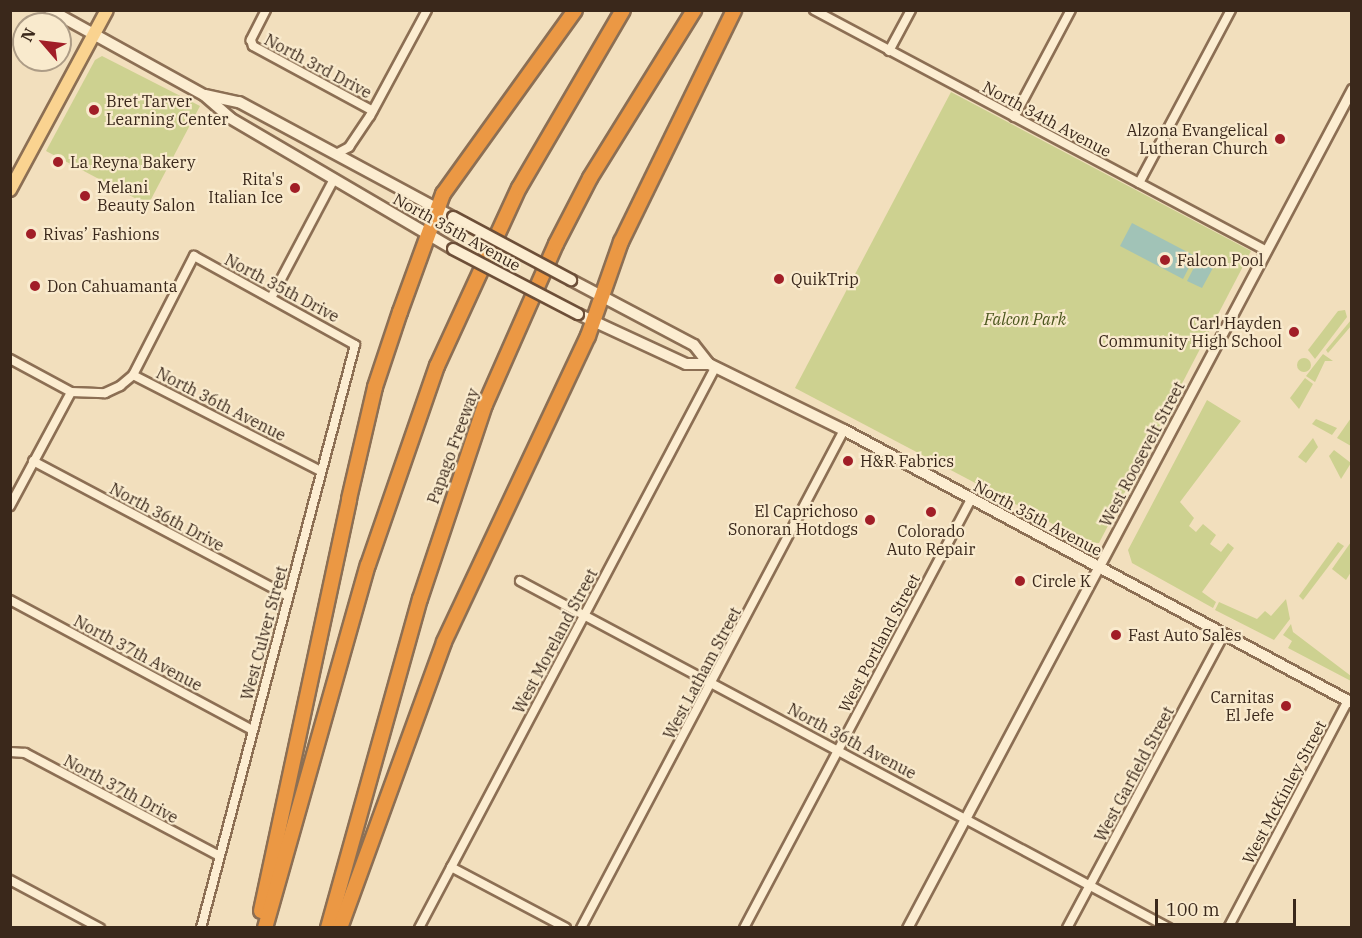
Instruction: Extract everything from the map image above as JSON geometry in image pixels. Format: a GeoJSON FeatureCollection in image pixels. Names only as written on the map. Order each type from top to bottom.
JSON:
{"type":"FeatureCollection","features":[{"type":"Feature","properties":{"kind":"highway"},"geometry":{"type":"LineString","coordinates":[[256,927],[375,387],[433,238],[437,209],[443,194],[575,10]]}},
{"type":"Feature","properties":{"kind":"highway"},"geometry":{"type":"LineString","coordinates":[[265,927],[368,565],[437,366],[519,188],[623,10]]}},
{"type":"Feature","properties":{"kind":"highway","name":"Papago Freeway"},"geometry":{"type":"LineString","coordinates":[[328,927],[420,599],[485,405],[556,244],[590,178],[694,10]]}},
{"type":"Feature","properties":{"kind":"highway"},"geometry":{"type":"LineString","coordinates":[[340,927],[444,642],[593,321],[621,242],[734,10]]}},
{"type":"Feature","properties":{"kind":"main road","name":"North 35th Avenue"},"geometry":{"type":"LineString","coordinates":[[50,10],[204,95],[230,118],[433,238],[578,314],[686,364],[712,366],[844,430],[1350,702]]}},
{"type":"Feature","properties":{"kind":"main road"},"geometry":{"type":"LineString","coordinates":[[10,190],[107,10]]}},
{"type":"Feature","properties":{"kind":"main road","name":"North 35th Avenue"},"geometry":{"type":"LineString","coordinates":[[204,95],[239,102],[694,345],[712,366]]}},
{"type":"Feature","properties":{"kind":"street","name":"North 3rd Drive"},"geometry":{"type":"LineString","coordinates":[[266,10],[251,44],[373,111]]}},
{"type":"Feature","properties":{"kind":"street"},"geometry":{"type":"LineString","coordinates":[[336,154],[348,147],[373,111],[427,10]]}},
{"type":"Feature","properties":{"kind":"street","name":"North 34th Avenue"},"geometry":{"type":"LineString","coordinates":[[814,10],[1267,251]]}},
{"type":"Feature","properties":{"kind":"street"},"geometry":{"type":"LineString","coordinates":[[889,51],[910,10]]}},
{"type":"Feature","properties":{"kind":"street"},"geometry":{"type":"LineString","coordinates":[[1014,117],[1071,10]]}},
{"type":"Feature","properties":{"kind":"street"},"geometry":{"type":"LineString","coordinates":[[1139,183],[1231,10]]}},
{"type":"Feature","properties":{"kind":"street","name":"West Roosevelt Street"},"geometry":{"type":"LineString","coordinates":[[907,927],[1352,89]]}},
{"type":"Feature","properties":{"kind":"street"},"geometry":{"type":"LineString","coordinates":[[271,298],[334,179]]}},
{"type":"Feature","properties":{"kind":"street","name":"North 35th Drive"},"geometry":{"type":"LineString","coordinates":[[134,375],[194,256],[355,345]]}},
{"type":"Feature","properties":{"kind":"street","name":"West Culver Street"},"geometry":{"type":"LineString","coordinates":[[201,927],[218,855],[355,345]]}},
{"type":"Feature","properties":{"kind":"street","name":"North 36th Avenue"},"geometry":{"type":"LineString","coordinates":[[10,359],[71,392],[105,393],[134,375],[321,471]]}},
{"type":"Feature","properties":{"kind":"street","name":"West Moreland Street"},"geometry":{"type":"LineString","coordinates":[[419,927],[585,614],[712,366]]}},
{"type":"Feature","properties":{"kind":"street"},"geometry":{"type":"LineString","coordinates":[[10,506],[71,392]]}},
{"type":"Feature","properties":{"kind":"street","name":"West Latham Street"},"geometry":{"type":"LineString","coordinates":[[581,927],[844,430]]}},
{"type":"Feature","properties":{"kind":"street","name":"North 36th Drive"},"geometry":{"type":"LineString","coordinates":[[33,461],[288,596]]}},
{"type":"Feature","properties":{"kind":"street","name":"West Portland Street"},"geometry":{"type":"LineString","coordinates":[[744,927],[971,499]]}},
{"type":"Feature","properties":{"kind":"street","name":"North 36th Avenue"},"geometry":{"type":"LineString","coordinates":[[520,581],[1170,927]]}},
{"type":"Feature","properties":{"kind":"street","name":"North 37th Avenue"},"geometry":{"type":"LineString","coordinates":[[10,600],[252,730]]}},
{"type":"Feature","properties":{"kind":"street","name":"West Garfield Street"},"geometry":{"type":"LineString","coordinates":[[1067,927],[1224,634]]}},
{"type":"Feature","properties":{"kind":"street","name":"West McKinley Street"},"geometry":{"type":"LineString","coordinates":[[1228,927],[1350,702]]}},
{"type":"Feature","properties":{"kind":"street","name":"North 37th Drive"},"geometry":{"type":"LineString","coordinates":[[10,752],[25,753],[218,855]]}},
{"type":"Feature","properties":{"kind":"street"},"geometry":{"type":"LineString","coordinates":[[451,867],[566,927]]}},
{"type":"Feature","properties":{"kind":"street"},"geometry":{"type":"LineString","coordinates":[[10,880],[100,927]]}},
{"type":"Feature","properties":{"kind":"green space"},"geometry":{"type":"Polygon","coordinates":[[[102,56],[200,106],[148,205],[46,151],[95,60],[102,56]]]}},
{"type":"Feature","properties":{"kind":"green space","name":"Falcon Park"},"geometry":{"type":"Polygon","coordinates":[[[951,92],[1251,251],[1099,543],[1089,543],[795,388],[951,92]]]}},
{"type":"Feature","properties":{"kind":"green space"},"geometry":{"type":"Polygon","coordinates":[[[1345,310],[1347,317],[1315,359],[1308,350],[1338,311],[1345,310]]]}},
{"type":"Feature","properties":{"kind":"green space"},"geometry":{"type":"Polygon","coordinates":[[[1351,320],[1351,326],[1328,353],[1326,350],[1351,320]]]}},
{"type":"Feature","properties":{"kind":"green space"},"geometry":{"type":"Polygon","coordinates":[[[1323,354],[1333,361],[1325,361],[1315,382],[1306,376],[1323,354]]]}},
{"type":"Feature","properties":{"kind":"green space"},"geometry":{"type":"Polygon","coordinates":[[[1301,358],[1307,358],[1311,365],[1307,372],[1301,372],[1297,368],[1297,362],[1301,358]]]}},
{"type":"Feature","properties":{"kind":"green space"},"geometry":{"type":"Polygon","coordinates":[[[1305,378],[1313,384],[1299,409],[1290,398],[1305,378]]]}},
{"type":"Feature","properties":{"kind":"green space"},"geometry":{"type":"Polygon","coordinates":[[[1207,400],[1241,421],[1180,502],[1194,518],[1189,526],[1196,532],[1203,524],[1216,535],[1210,544],[1221,552],[1228,543],[1234,548],[1202,592],[1216,602],[1213,608],[1132,563],[1128,550],[1207,400]]]}},
{"type":"Feature","properties":{"kind":"green space"},"geometry":{"type":"Polygon","coordinates":[[[1352,418],[1351,446],[1337,438],[1352,418]]]}},
{"type":"Feature","properties":{"kind":"green space"},"geometry":{"type":"Polygon","coordinates":[[[1316,419],[1337,428],[1332,435],[1312,424],[1316,419]]]}},
{"type":"Feature","properties":{"kind":"green space"},"geometry":{"type":"Polygon","coordinates":[[[1313,438],[1318,447],[1306,463],[1298,457],[1313,438]]]}},
{"type":"Feature","properties":{"kind":"green space"},"geometry":{"type":"Polygon","coordinates":[[[1334,450],[1351,463],[1341,479],[1329,456],[1334,450]]]}},
{"type":"Feature","properties":{"kind":"green space"},"geometry":{"type":"Polygon","coordinates":[[[1338,542],[1344,546],[1303,600],[1299,596],[1338,542]]]}},
{"type":"Feature","properties":{"kind":"green space"},"geometry":{"type":"Polygon","coordinates":[[[1351,542],[1351,572],[1346,580],[1332,569],[1351,542]]]}},
{"type":"Feature","properties":{"kind":"green space"},"geometry":{"type":"Polygon","coordinates":[[[1286,599],[1290,619],[1274,640],[1215,610],[1219,602],[1257,619],[1265,611],[1271,616],[1286,599]]]}},
{"type":"Feature","properties":{"kind":"green space"},"geometry":{"type":"Polygon","coordinates":[[[1291,624],[1293,632],[1351,676],[1351,681],[1288,648],[1292,641],[1283,635],[1291,624]]]}},
{"type":"Feature","properties":{"kind":"water"},"geometry":{"type":"Polygon","coordinates":[[[1132,223],[1195,256],[1183,279],[1120,246],[1132,223]]]}},
{"type":"Feature","properties":{"kind":"water"},"geometry":{"type":"Polygon","coordinates":[[[1199,258],[1214,266],[1202,288],[1187,281],[1199,258]]]}},
{"type":"Feature","properties":{"kind":"place","name":"Bret Tarver Learning Center"},"geometry":{"type":"Point","coordinates":[94,110]}},
{"type":"Feature","properties":{"kind":"place","name":"Alzona Evangelical Lutheran Church"},"geometry":{"type":"Point","coordinates":[1280,139]}},
{"type":"Feature","properties":{"kind":"place","name":"La Reyna Bakery"},"geometry":{"type":"Point","coordinates":[58,162]}},
{"type":"Feature","properties":{"kind":"place","name":"Rita's Italian Ice"},"geometry":{"type":"Point","coordinates":[295,188]}},
{"type":"Feature","properties":{"kind":"place","name":"Melani Beauty Salon"},"geometry":{"type":"Point","coordinates":[85,196]}},
{"type":"Feature","properties":{"kind":"place","name":"Rivas’ Fashions"},"geometry":{"type":"Point","coordinates":[31,234]}},
{"type":"Feature","properties":{"kind":"place","name":"Falcon Pool"},"geometry":{"type":"Point","coordinates":[1165,260]}},
{"type":"Feature","properties":{"kind":"place","name":"QuikTrip"},"geometry":{"type":"Point","coordinates":[779,279]}},
{"type":"Feature","properties":{"kind":"place","name":"Don Cahuamanta"},"geometry":{"type":"Point","coordinates":[35,286]}},
{"type":"Feature","properties":{"kind":"place","name":"Carl Hayden Community High School"},"geometry":{"type":"Point","coordinates":[1294,332]}},
{"type":"Feature","properties":{"kind":"place","name":"H&R Fabrics"},"geometry":{"type":"Point","coordinates":[848,461]}},
{"type":"Feature","properties":{"kind":"place","name":"Colorado Auto Repair"},"geometry":{"type":"Point","coordinates":[931,512]}},
{"type":"Feature","properties":{"kind":"place","name":"El Caprichoso Sonoran Hotdogs"},"geometry":{"type":"Point","coordinates":[870,520]}},
{"type":"Feature","properties":{"kind":"place","name":"Circle K"},"geometry":{"type":"Point","coordinates":[1020,581]}},
{"type":"Feature","properties":{"kind":"place","name":"Fast Auto Sales"},"geometry":{"type":"Point","coordinates":[1116,635]}},
{"type":"Feature","properties":{"kind":"place","name":"Carnitas El Jefe"},"geometry":{"type":"Point","coordinates":[1286,706]}}]}
